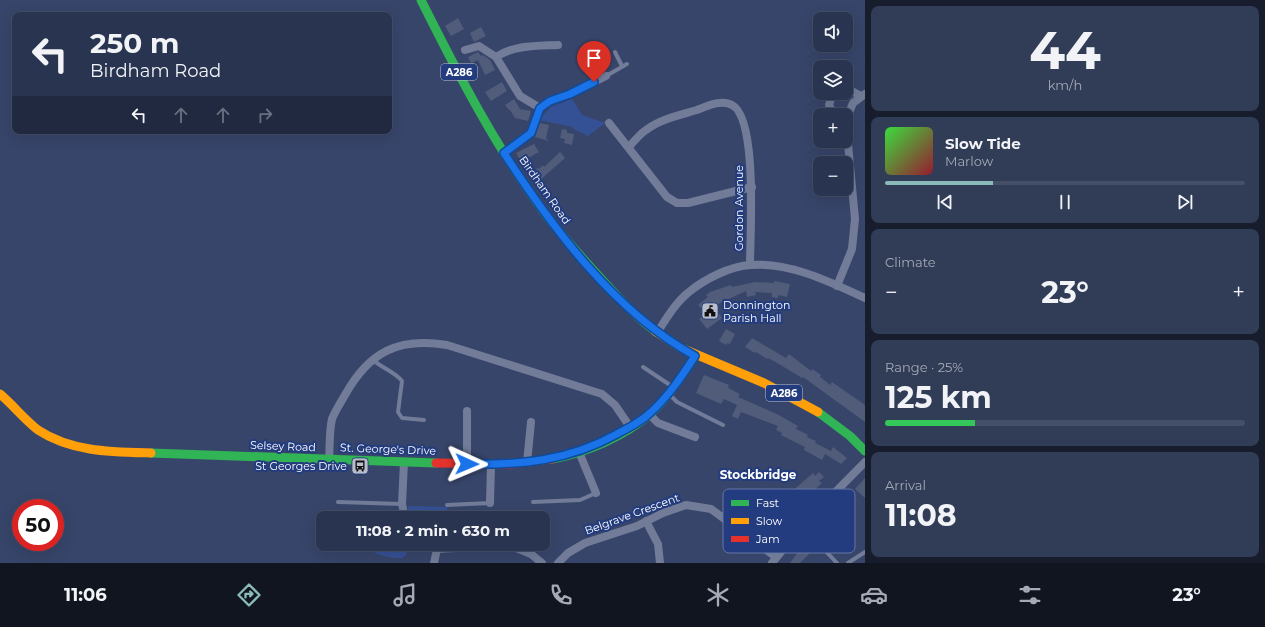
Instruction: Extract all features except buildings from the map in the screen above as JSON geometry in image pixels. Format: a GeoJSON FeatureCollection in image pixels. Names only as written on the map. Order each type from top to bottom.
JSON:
{"type":"FeatureCollection","features":[{"type":"Feature","properties":{"kind":"main road","name":"Birdham Road"},"geometry":{"type":"LineString","coordinates":[[421,0],[504,153],[557,230],[613,292],[657,333],[695,356]]}},
{"type":"Feature","properties":{"kind":"main road","name":"St. George's Drive"},"geometry":{"type":"LineString","coordinates":[[329,460],[491,465],[528,463],[579,452],[630,427],[649,414],[670,390],[695,356]]}},
{"type":"Feature","properties":{"kind":"main road","name":"A286"},"geometry":{"type":"LineString","coordinates":[[695,356],[710,360],[748,376],[810,408],[830,420],[864,449]]}},
{"type":"Feature","properties":{"kind":"main road","name":"Selsey Road"},"geometry":{"type":"LineString","coordinates":[[0,394],[27,420],[50,438],[72,446],[115,452],[329,460]]}},
{"type":"Feature","properties":{"kind":"street"},"geometry":{"type":"LineString","coordinates":[[496,57],[506,50],[516,48],[558,45]]}},
{"type":"Feature","properties":{"kind":"street"},"geometry":{"type":"LineString","coordinates":[[465,50],[480,46],[496,57],[520,96],[540,108]]}},
{"type":"Feature","properties":{"kind":"street"},"geometry":{"type":"LineString","coordinates":[[504,153],[531,133],[540,108],[550,101],[570,94],[606,76]]}},
{"type":"Feature","properties":{"kind":"street"},"geometry":{"type":"LineString","coordinates":[[852,108],[854,103],[863,95],[853,91]]}},
{"type":"Feature","properties":{"kind":"street","name":"Gordon Avenue"},"geometry":{"type":"LineString","coordinates":[[629,147],[646,130],[657,123],[709,106],[723,103],[732,104],[740,111],[745,126],[752,187],[750,265]]}},
{"type":"Feature","properties":{"kind":"street"},"geometry":{"type":"LineString","coordinates":[[609,123],[667,197],[677,203],[688,203],[752,187]]}},
{"type":"Feature","properties":{"kind":"street"},"geometry":{"type":"LineString","coordinates":[[837,286],[852,249],[855,218],[849,148]]}},
{"type":"Feature","properties":{"kind":"street"},"geometry":{"type":"LineString","coordinates":[[657,333],[688,292],[704,282],[728,271],[750,265],[786,269],[837,286],[865,298]]}},
{"type":"Feature","properties":{"kind":"street","name":"Selsey Road"},"geometry":{"type":"LineString","coordinates":[[329,460],[332,420],[356,376],[380,354],[404,344],[426,342],[447,345],[602,394],[615,405],[630,427]]}},
{"type":"Feature","properties":{"kind":"street"},"geometry":{"type":"LineString","coordinates":[[467,411],[467,464]]}},
{"type":"Feature","properties":{"kind":"street"},"geometry":{"type":"LineString","coordinates":[[649,414],[658,423],[695,437]]}},
{"type":"Feature","properties":{"kind":"street"},"geometry":{"type":"LineString","coordinates":[[528,463],[531,422]]}},
{"type":"Feature","properties":{"kind":"street"},"geometry":{"type":"LineString","coordinates":[[579,452],[596,493]]}},
{"type":"Feature","properties":{"kind":"street"},"geometry":{"type":"LineString","coordinates":[[404,462],[402,504],[404,511]]}},
{"type":"Feature","properties":{"kind":"street"},"geometry":{"type":"LineString","coordinates":[[838,489],[865,462]]}},
{"type":"Feature","properties":{"kind":"street"},"geometry":{"type":"LineString","coordinates":[[490,503],[491,465]]}},
{"type":"Feature","properties":{"kind":"street","name":"Belgrave Crescent"},"geometry":{"type":"LineString","coordinates":[[558,563],[568,553],[585,543],[686,505],[711,509],[723,519]]}},
{"type":"Feature","properties":{"kind":"street"},"geometry":{"type":"LineString","coordinates":[[646,521],[658,544],[660,563]]}},
{"type":"Feature","properties":{"kind":"street"},"geometry":{"type":"LineString","coordinates":[[434,563],[437,551]]}},
{"type":"Feature","properties":{"kind":"street"},"geometry":{"type":"LineString","coordinates":[[524,551],[531,554],[542,563]]}},
{"type":"Feature","properties":{"kind":"street","name":"Belgrave Crescent"},"geometry":{"type":"LineString","coordinates":[[765,553],[774,560]]}},
{"type":"Feature","properties":{"kind":"lane"},"geometry":{"type":"LineString","coordinates":[[606,76],[625,65],[615,52]]}},
{"type":"Feature","properties":{"kind":"lane"},"geometry":{"type":"LineString","coordinates":[[373,359],[383,368],[398,376],[402,381],[398,412],[402,418],[424,420]]}},
{"type":"Feature","properties":{"kind":"lane"},"geometry":{"type":"LineString","coordinates":[[643,367],[670,390],[677,402],[723,425]]}},
{"type":"Feature","properties":{"kind":"lane"},"geometry":{"type":"LineString","coordinates":[[533,502],[580,500],[596,493]]}},
{"type":"Feature","properties":{"kind":"lane"},"geometry":{"type":"LineString","coordinates":[[338,502],[402,504]]}},
{"type":"Feature","properties":{"kind":"lane"},"geometry":{"type":"LineString","coordinates":[[447,505],[490,503]]}},
{"type":"Feature","properties":{"kind":"lane"},"geometry":{"type":"LineString","coordinates":[[848,563],[865,552]]}},
{"type":"Feature","properties":{"kind":"lane"},"geometry":{"type":"LineString","coordinates":[[828,553],[837,563]]}},
{"type":"Feature","properties":{"kind":"shaded area"},"geometry":{"type":"Polygon","coordinates":[[[572,99],[582,115],[605,123],[588,136],[573,129],[573,127],[539,120],[551,107],[572,99]]]}},
{"type":"Feature","properties":{"kind":"shaded area"},"geometry":{"type":"Polygon","coordinates":[[[408,506],[447,507],[448,511],[408,511],[408,506]]]}},
{"type":"Feature","properties":{"kind":"shaded area"},"geometry":{"type":"Polygon","coordinates":[[[372,551],[405,551],[407,554],[402,558],[393,558],[377,554],[372,551]]]}},
{"type":"Feature","properties":{"kind":"traffic: fast"},"geometry":{"type":"LineString","coordinates":[[421,0],[494,137],[528,190],[552,222],[609,288],[639,318],[655,331]]}},
{"type":"Feature","properties":{"kind":"traffic: fast"},"geometry":{"type":"LineString","coordinates":[[552,459],[578,453],[604,443],[640,422],[663,401],[695,356]]}},
{"type":"Feature","properties":{"kind":"traffic: fast"},"geometry":{"type":"LineString","coordinates":[[818,412],[850,436],[865,451]]}},
{"type":"Feature","properties":{"kind":"traffic: fast"},"geometry":{"type":"LineString","coordinates":[[151,453],[436,463]]}},
{"type":"Feature","properties":{"kind":"traffic: slow"},"geometry":{"type":"LineString","coordinates":[[655,331],[681,348],[764,383],[818,412]]}},
{"type":"Feature","properties":{"kind":"traffic: slow"},"geometry":{"type":"LineString","coordinates":[[0,394],[38,430],[64,443],[78,447],[107,451],[151,453]]}},
{"type":"Feature","properties":{"kind":"traffic: jam"},"geometry":{"type":"LineString","coordinates":[[436,463],[511,464],[552,459]]}},
{"type":"Feature","properties":{"kind":"place","name":"Donnington Parish Hall"},"geometry":{"type":"Point","coordinates":[710,311]}},
{"type":"Feature","properties":{"kind":"place","name":"St Georges Drive"},"geometry":{"type":"Point","coordinates":[360,466]}},
{"type":"Feature","properties":{"kind":"district","name":"Stockbridge"},"geometry":{"type":"Point","coordinates":[758,475]}},
{"type":"Feature","properties":{"kind":"route"},"geometry":{"type":"LineString","coordinates":[[467,464],[491,465],[528,463],[562,457],[600,443],[630,427],[649,414],[683,375],[695,356],[657,333],[641,320],[613,292],[557,230],[504,153],[531,133],[540,108],[550,101],[570,94],[594,82]]}}]}
